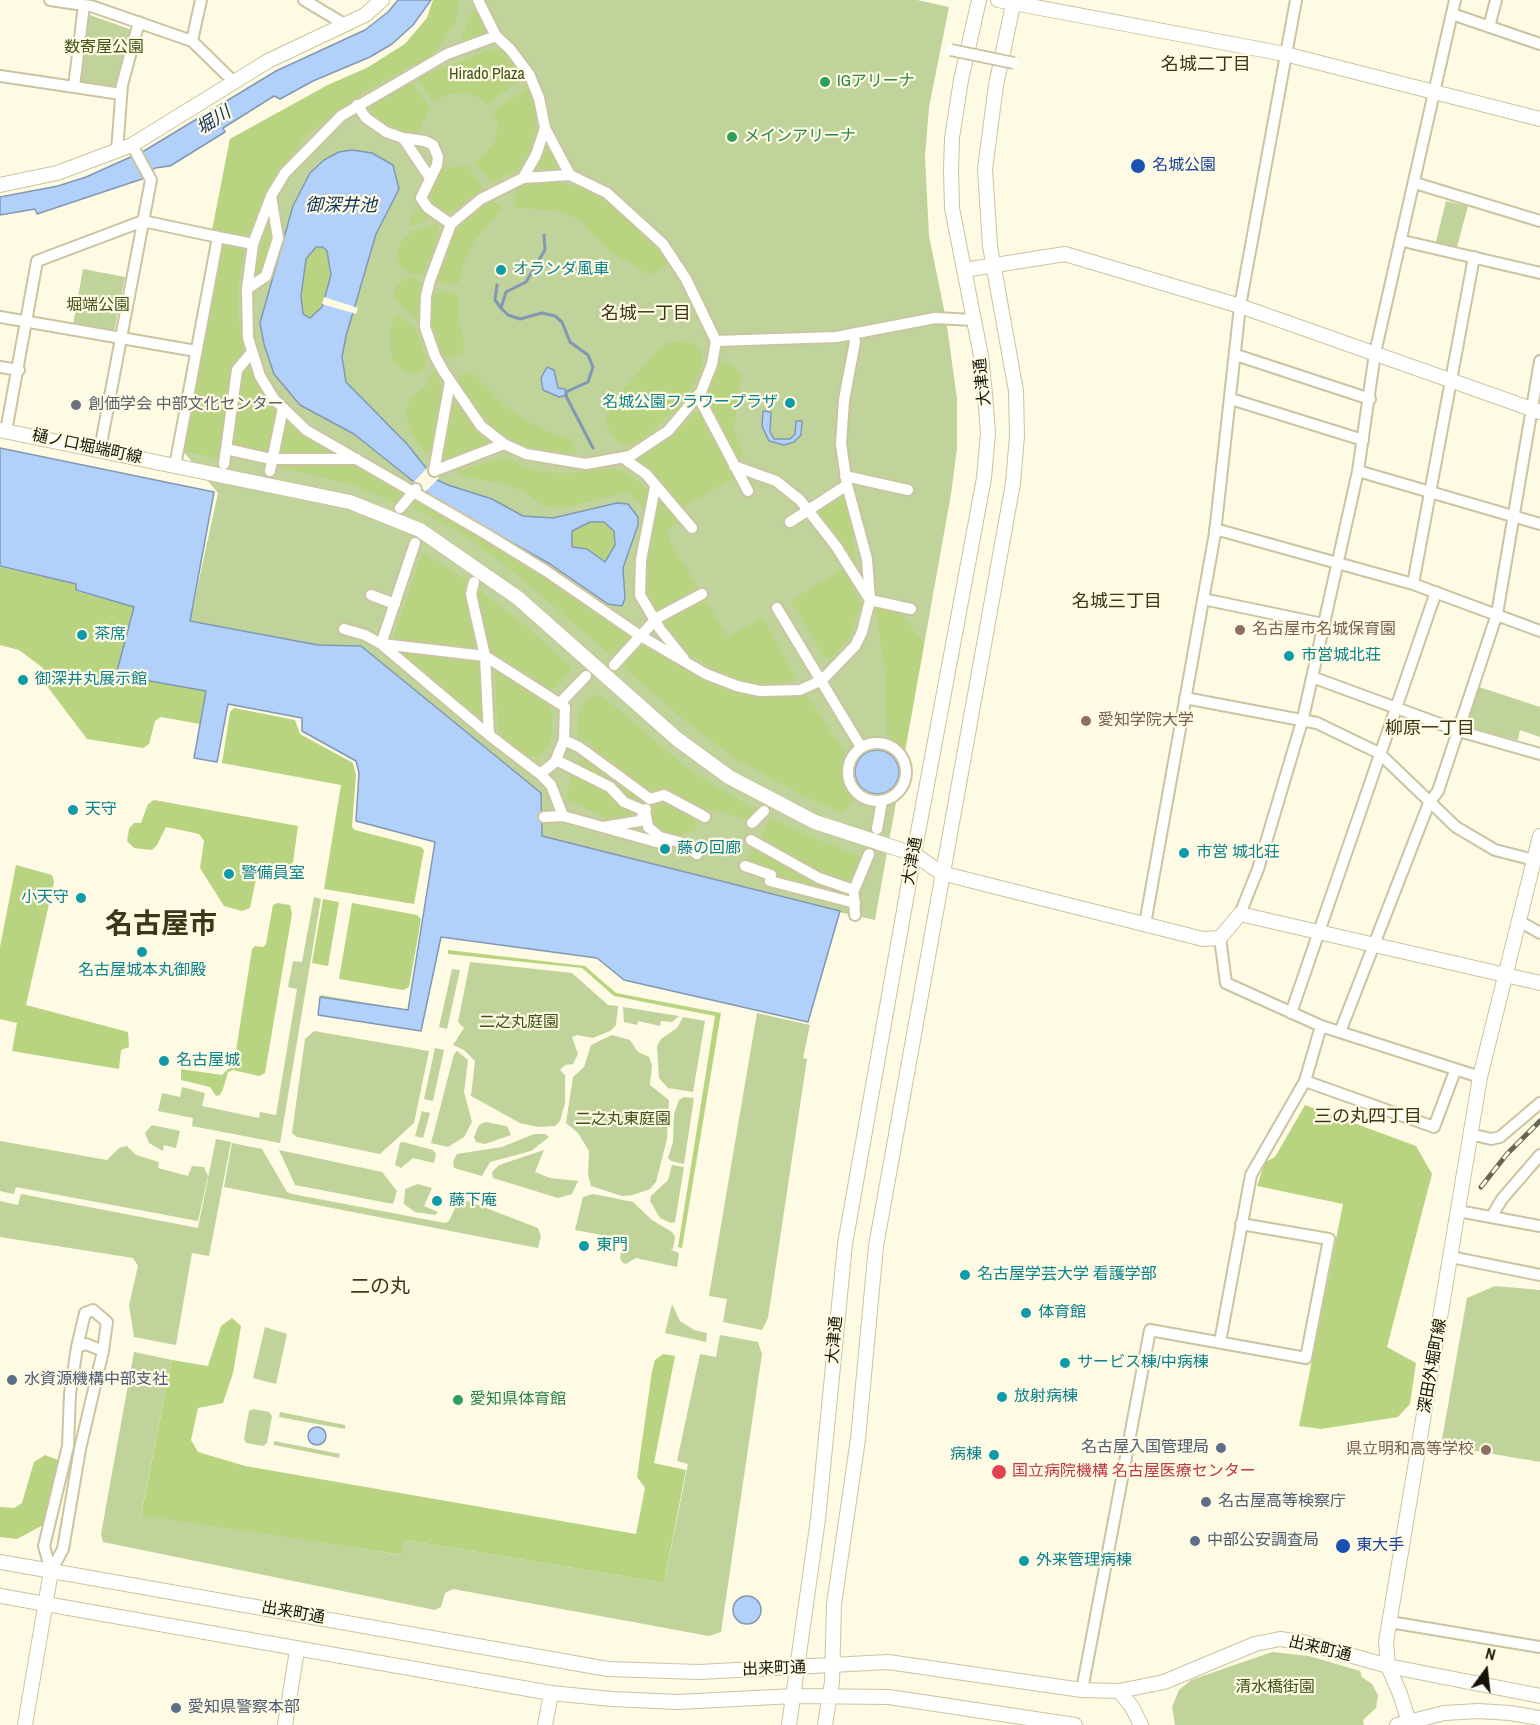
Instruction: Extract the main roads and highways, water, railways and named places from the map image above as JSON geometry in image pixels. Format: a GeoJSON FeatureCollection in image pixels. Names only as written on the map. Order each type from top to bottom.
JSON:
{"type":"FeatureCollection","features":[{"type":"Feature","properties":{"kind":"water","name":"堀川"},"geometry":{"type":"Polygon","coordinates":[[[398,0],[431,0],[413,25],[392,44],[370,57],[313,81],[280,99],[274,96],[223,128],[225,132],[170,166],[155,168],[142,179],[37,214],[35,209],[0,215],[0,197],[58,186],[86,177],[144,151],[276,71],[365,30],[388,12],[398,0]]]}},
{"type":"Feature","properties":{"kind":"water","name":"御深井池"},"geometry":{"type":"Polygon","coordinates":[[[352,150],[372,153],[393,165],[399,189],[376,234],[346,336],[342,357],[346,382],[407,444],[435,479],[448,485],[492,499],[523,516],[553,518],[617,503],[628,504],[638,517],[638,525],[623,568],[625,598],[622,606],[608,604],[550,564],[438,501],[354,434],[300,405],[274,374],[260,323],[293,206],[310,173],[324,160],[339,152],[352,150]],[[316,247],[306,259],[301,296],[303,314],[310,318],[322,307],[331,275],[327,251],[323,247],[316,247]],[[590,522],[572,531],[572,547],[587,549],[605,562],[615,545],[614,531],[604,522],[590,522]]]}},
{"type":"Feature","properties":{"kind":"water"},"geometry":{"type":"Polygon","coordinates":[[[547,367],[554,370],[558,388],[565,389],[567,395],[559,397],[543,390],[541,378],[547,367]]]}},
{"type":"Feature","properties":{"kind":"water"},"geometry":{"type":"Polygon","coordinates":[[[763,411],[771,412],[770,432],[774,439],[790,439],[795,434],[796,421],[802,421],[801,435],[794,442],[784,445],[769,441],[762,426],[763,411]]]}},
{"type":"Feature","properties":{"kind":"water"},"geometry":{"type":"Polygon","coordinates":[[[0,448],[214,492],[190,621],[318,645],[361,646],[541,793],[542,836],[840,911],[808,1022],[624,980],[597,958],[441,937],[421,1031],[318,1015],[320,997],[408,1010],[435,842],[356,821],[359,773],[356,761],[302,731],[302,718],[228,704],[217,762],[194,758],[206,691],[116,675],[134,607],[76,590],[76,584],[0,566],[0,448]]]}},
{"type":"Feature","properties":{"kind":"water"},"geometry":{"type":"Polygon","coordinates":[[[877,750],[893,756],[899,772],[893,788],[877,794],[861,788],[855,772],[861,756],[877,750]]]}},
{"type":"Feature","properties":{"kind":"water"},"geometry":{"type":"Polygon","coordinates":[[[317,1427],[323,1430],[326,1436],[323,1442],[317,1445],[311,1442],[308,1436],[311,1430],[317,1427]]]}},
{"type":"Feature","properties":{"kind":"water"},"geometry":{"type":"Polygon","coordinates":[[[747,1596],[757,1600],[761,1610],[757,1620],[747,1624],[737,1620],[733,1610],[737,1600],[747,1596]]]}},
{"type":"Feature","properties":{"kind":"waterway"},"geometry":{"type":"LineString","coordinates":[[544,235],[545,250],[526,282],[506,292],[501,308],[508,315],[520,319],[542,313],[555,316],[562,322],[570,342],[588,355],[593,367],[588,382],[566,392],[566,396],[593,448]]}},
{"type":"Feature","properties":{"kind":"waterway"},"geometry":{"type":"LineString","coordinates":[[497,285],[495,300],[501,308]]}},
{"type":"Feature","properties":{"kind":"railway"},"geometry":{"type":"LineString","coordinates":[[1481,1187],[1507,1154],[1540,1121]]}},
{"type":"Feature","properties":{"kind":"place","name":"IGアリーナ"},"geometry":{"type":"Point","coordinates":[825,82]}},
{"type":"Feature","properties":{"kind":"place","name":"メインアリーナ"},"geometry":{"type":"Point","coordinates":[732,137]}},
{"type":"Feature","properties":{"kind":"place","name":"名城公園"},"geometry":{"type":"Point","coordinates":[1138,166]}},
{"type":"Feature","properties":{"kind":"place","name":"オランダ風車"},"geometry":{"type":"Point","coordinates":[501,270]}},
{"type":"Feature","properties":{"kind":"place","name":"名城公園フラワープラザ"},"geometry":{"type":"Point","coordinates":[790,403]}},
{"type":"Feature","properties":{"kind":"place","name":"創価学会 中部文化センター"},"geometry":{"type":"Point","coordinates":[76,405]}},
{"type":"Feature","properties":{"kind":"place","name":"名古屋市名城保育園"},"geometry":{"type":"Point","coordinates":[1240,630]}},
{"type":"Feature","properties":{"kind":"place","name":"茶席"},"geometry":{"type":"Point","coordinates":[82,635]}},
{"type":"Feature","properties":{"kind":"place","name":"市営城北荘"},"geometry":{"type":"Point","coordinates":[1289,656]}},
{"type":"Feature","properties":{"kind":"place","name":"御深井丸展示館"},"geometry":{"type":"Point","coordinates":[23,680]}},
{"type":"Feature","properties":{"kind":"place","name":"愛知学院大学"},"geometry":{"type":"Point","coordinates":[1086,721]}},
{"type":"Feature","properties":{"kind":"place","name":"天守"},"geometry":{"type":"Point","coordinates":[73,810]}},
{"type":"Feature","properties":{"kind":"place","name":"藤の回廊"},"geometry":{"type":"Point","coordinates":[665,849]}},
{"type":"Feature","properties":{"kind":"place","name":"市営 城北荘"},"geometry":{"type":"Point","coordinates":[1184,853]}},
{"type":"Feature","properties":{"kind":"place","name":"警備員室"},"geometry":{"type":"Point","coordinates":[229,874]}},
{"type":"Feature","properties":{"kind":"place","name":"小天守"},"geometry":{"type":"Point","coordinates":[81,898]}},
{"type":"Feature","properties":{"kind":"place","name":"名古屋城本丸御殿"},"geometry":{"type":"Point","coordinates":[142,952]}},
{"type":"Feature","properties":{"kind":"place","name":"名古屋城"},"geometry":{"type":"Point","coordinates":[164,1061]}},
{"type":"Feature","properties":{"kind":"place","name":"藤下庵"},"geometry":{"type":"Point","coordinates":[437,1201]}},
{"type":"Feature","properties":{"kind":"place","name":"東門"},"geometry":{"type":"Point","coordinates":[584,1246]}},
{"type":"Feature","properties":{"kind":"place","name":"名古屋学芸大学 看護学部"},"geometry":{"type":"Point","coordinates":[965,1275]}},
{"type":"Feature","properties":{"kind":"place","name":"体育館"},"geometry":{"type":"Point","coordinates":[1026,1313]}},
{"type":"Feature","properties":{"kind":"place","name":"サービス棟/中病棟"},"geometry":{"type":"Point","coordinates":[1065,1363]}},
{"type":"Feature","properties":{"kind":"place","name":"水資源機構中部支社"},"geometry":{"type":"Point","coordinates":[12,1380]}},
{"type":"Feature","properties":{"kind":"place","name":"放射病棟"},"geometry":{"type":"Point","coordinates":[1002,1397]}},
{"type":"Feature","properties":{"kind":"place","name":"愛知県体育館"},"geometry":{"type":"Point","coordinates":[458,1400]}},
{"type":"Feature","properties":{"kind":"place","name":"名古屋入国管理局"},"geometry":{"type":"Point","coordinates":[1221,1448]}},
{"type":"Feature","properties":{"kind":"place","name":"県立明和高等学校"},"geometry":{"type":"Point","coordinates":[1486,1450]}},
{"type":"Feature","properties":{"kind":"place","name":"病棟"},"geometry":{"type":"Point","coordinates":[994,1455]}},
{"type":"Feature","properties":{"kind":"place","name":"国立病院機構 名古屋医療センター"},"geometry":{"type":"Point","coordinates":[999,1472]}},
{"type":"Feature","properties":{"kind":"place","name":"名古屋高等検察庁"},"geometry":{"type":"Point","coordinates":[1206,1502]}},
{"type":"Feature","properties":{"kind":"place","name":"中部公安調査局"},"geometry":{"type":"Point","coordinates":[1195,1541]}},
{"type":"Feature","properties":{"kind":"place","name":"東大手"},"geometry":{"type":"Point","coordinates":[1343,1546]}},
{"type":"Feature","properties":{"kind":"place","name":"外来管理病棟"},"geometry":{"type":"Point","coordinates":[1024,1561]}},
{"type":"Feature","properties":{"kind":"place","name":"愛知県警察本部"},"geometry":{"type":"Point","coordinates":[176,1708]}},
{"type":"Feature","properties":{"kind":"district","name":"名城二丁目"},"geometry":{"type":"Point","coordinates":[1206,65]}},
{"type":"Feature","properties":{"kind":"district","name":"名城一丁目"},"geometry":{"type":"Point","coordinates":[646,314]}},
{"type":"Feature","properties":{"kind":"district","name":"名城三丁目"},"geometry":{"type":"Point","coordinates":[1117,602]}},
{"type":"Feature","properties":{"kind":"district","name":"柳原一丁目"},"geometry":{"type":"Point","coordinates":[1430,729]}},
{"type":"Feature","properties":{"kind":"district","name":"名古屋市"},"geometry":{"type":"Point","coordinates":[161,925]}},
{"type":"Feature","properties":{"kind":"district","name":"三の丸四丁目"},"geometry":{"type":"Point","coordinates":[1368,1117]}},
{"type":"Feature","properties":{"kind":"district","name":"二の丸"},"geometry":{"type":"Point","coordinates":[380,1288]}},
{"type":"Feature","properties":{"kind":"park label","name":"数寄屋公園"},"geometry":{"type":"Point","coordinates":[104,48]}},
{"type":"Feature","properties":{"kind":"park label","name":"Hirado Plaza"},"geometry":{"type":"Point","coordinates":[487,75]}},
{"type":"Feature","properties":{"kind":"park label","name":"堀端公園"},"geometry":{"type":"Point","coordinates":[98,306]}},
{"type":"Feature","properties":{"kind":"park label","name":"二之丸庭園"},"geometry":{"type":"Point","coordinates":[519,1023]}},
{"type":"Feature","properties":{"kind":"park label","name":"二之丸東庭園"},"geometry":{"type":"Point","coordinates":[623,1120]}},
{"type":"Feature","properties":{"kind":"park label","name":"清水橋街園"},"geometry":{"type":"Point","coordinates":[1275,1688]}}]}
